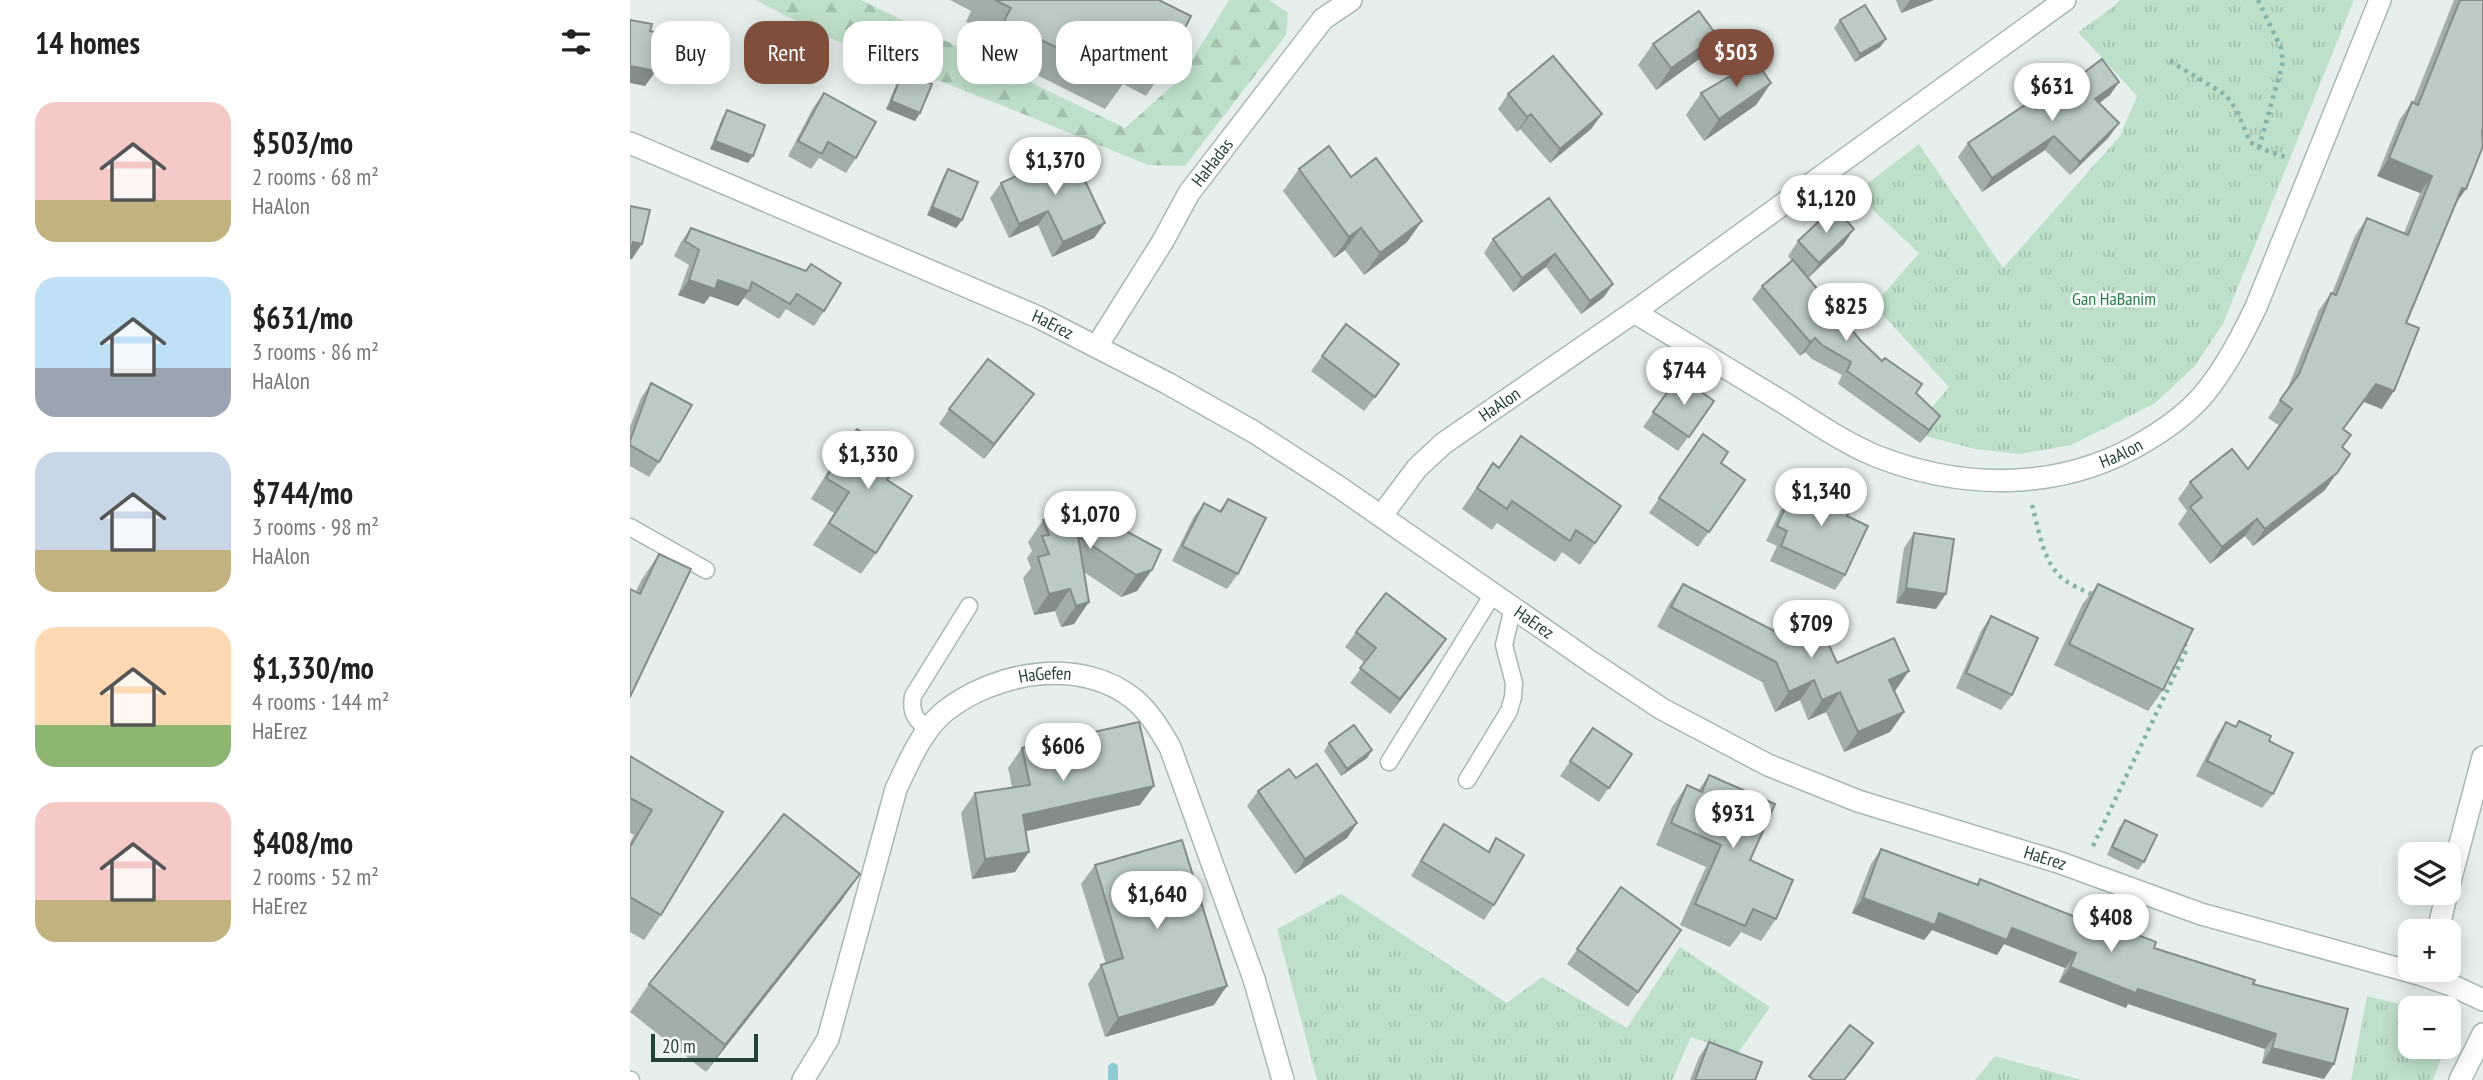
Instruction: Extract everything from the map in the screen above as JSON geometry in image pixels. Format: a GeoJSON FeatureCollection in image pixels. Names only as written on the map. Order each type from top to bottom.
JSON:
{"type":"FeatureCollection","features":[{"type":"Feature","properties":{"kind":"street","name":"HaAlon"},"geometry":{"type":"LineString","coordinates":[[1382,515],[1417,468],[1444,443],[1634,312],[2065,0]]}},
{"type":"Feature","properties":{"kind":"street","name":"HaAlon"},"geometry":{"type":"LineString","coordinates":[[1634,312],[1824,428],[1874,455],[1939,475],[1978,481],[2025,481],[2078,472],[2124,454],[2166,429],[2202,396],[2233,355],[2380,0]]}},
{"type":"Feature","properties":{"kind":"street","name":"HaHadas"},"geometry":{"type":"LineString","coordinates":[[1097,346],[1163,241],[1189,193],[1323,19],[1338,4]]}},
{"type":"Feature","properties":{"kind":"street","name":"HaErez"},"geometry":{"type":"LineString","coordinates":[[630,143],[1038,317],[1097,346],[1254,432],[1382,515],[1662,709],[1768,765],[1858,801],[2082,870],[2201,914],[2398,965]]}},
{"type":"Feature","properties":{"kind":"street","name":"HaGefen"},"geometry":{"type":"LineString","coordinates":[[803,1080],[828,1039],[896,789],[914,750],[943,713],[975,692],[1020,676],[1058,673],[1094,678],[1117,687],[1136,700],[1154,720],[1170,747],[1254,979],[1283,1080]]}},
{"type":"Feature","properties":{"kind":"street"},"geometry":{"type":"LineString","coordinates":[[2461,842],[2483,757]]}},
{"type":"Feature","properties":{"kind":"street","name":"HaErez"},"geometry":{"type":"LineString","coordinates":[[2445,982],[2483,1000]]}},
{"type":"Feature","properties":{"kind":"street"},"geometry":{"type":"LineString","coordinates":[[2460,1080],[2483,1034]]}},
{"type":"Feature","properties":{"kind":"lane"},"geometry":{"type":"LineString","coordinates":[[630,527],[706,570]]}},
{"type":"Feature","properties":{"kind":"lane"},"geometry":{"type":"LineString","coordinates":[[1390,762],[1493,594]]}},
{"type":"Feature","properties":{"kind":"lane"},"geometry":{"type":"LineString","coordinates":[[928,731],[914,717],[911,707],[913,696],[968,606]]}},
{"type":"Feature","properties":{"kind":"lane"},"geometry":{"type":"LineString","coordinates":[[1467,780],[1509,711],[1513,697],[1514,683],[1504,645],[1513,607]]}},
{"type":"Feature","properties":{"kind":"path"},"geometry":{"type":"LineString","coordinates":[[2258,0],[2281,48],[2283,62],[2259,148]]}},
{"type":"Feature","properties":{"kind":"path"},"geometry":{"type":"LineString","coordinates":[[2171,61],[2226,95],[2237,111],[2250,142],[2259,148],[2313,167]]}},
{"type":"Feature","properties":{"kind":"path"},"geometry":{"type":"LineString","coordinates":[[2025,481],[2046,553],[2055,572],[2100,598]]}},
{"type":"Feature","properties":{"kind":"path"},"geometry":{"type":"LineString","coordinates":[[2082,870],[2187,649],[2182,641]]}},
{"type":"Feature","properties":{"kind":"green space"},"geometry":{"type":"Polygon","coordinates":[[[755,0],[861,0],[904,21],[843,21],[843,43],[829,37],[829,21],[797,21],[755,0]]]}},
{"type":"Feature","properties":{"kind":"green space"},"geometry":{"type":"Polygon","coordinates":[[[1229,0],[1269,0],[1288,13],[1286,35],[1185,166],[1148,165],[943,82],[943,40],[957,47],[957,84],[1034,84],[1125,128],[1174,84],[1192,84],[1192,60],[1229,0]]]}},
{"type":"Feature","properties":{"kind":"green space","name":"Gan HaBanim"},"geometry":{"type":"Polygon","coordinates":[[[2120,0],[2354,0],[2223,324],[2194,367],[2154,404],[2071,445],[2020,454],[1975,449],[1911,432],[1949,387],[1874,305],[1919,253],[1855,193],[1919,144],[2003,268],[2120,136],[2137,96],[2078,32],[2120,0]]]}},
{"type":"Feature","properties":{"kind":"green space"},"geometry":{"type":"Polygon","coordinates":[[[1341,894],[1507,1003],[1542,977],[1627,1028],[1680,947],[1770,1007],[1738,1053],[1691,1037],[1672,1080],[1317,1080],[1277,929],[1341,894]]]}},
{"type":"Feature","properties":{"kind":"green space"},"geometry":{"type":"Polygon","coordinates":[[[2367,996],[2398,1004],[2398,1059],[2441,1059],[2433,1080],[2351,1080],[2367,996]]]}},
{"type":"Feature","properties":{"kind":"green space"},"geometry":{"type":"Polygon","coordinates":[[[1995,1056],[2081,1080],[1975,1080],[1995,1056]]]}},
{"type":"Feature","properties":{"kind":"building"},"geometry":{"type":"Polygon","coordinates":[[[995,0],[1159,0],[1191,16],[1188,21],[1056,21],[1056,47],[1042,40],[1042,21],[1004,21],[1011,8],[995,0]]]}},
{"type":"Feature","properties":{"kind":"building"},"geometry":{"type":"Polygon","coordinates":[[[2460,0],[2483,0],[2483,146],[2466,189],[2462,188],[2406,323],[2419,328],[2394,391],[2376,384],[2343,429],[2351,435],[2342,447],[2350,454],[2337,473],[2265,529],[2257,519],[2222,547],[2190,507],[2202,497],[2190,482],[2232,449],[2248,469],[2292,409],[2280,400],[2299,374],[2331,293],[2336,295],[2367,218],[2408,235],[2432,176],[2389,158],[2412,102],[2418,105],[2460,0]]]}},
{"type":"Feature","properties":{"kind":"building"},"geometry":{"type":"Polygon","coordinates":[[[1865,5],[1886,39],[1860,54],[1840,20],[1865,5]]]}},
{"type":"Feature","properties":{"kind":"building"},"geometry":{"type":"Polygon","coordinates":[[[1699,11],[1717,36],[1671,68],[1653,44],[1699,11]]]}},
{"type":"Feature","properties":{"kind":"building"},"geometry":{"type":"Polygon","coordinates":[[[630,20],[651,24],[651,70],[630,66],[630,20]]]}},
{"type":"Feature","properties":{"kind":"building"},"geometry":{"type":"Polygon","coordinates":[[[1553,56],[1602,114],[1560,149],[1531,114],[1527,117],[1508,94],[1553,56]]]}},
{"type":"Feature","properties":{"kind":"building"},"geometry":{"type":"Polygon","coordinates":[[[2102,59],[2119,82],[2095,99],[2119,123],[2080,162],[2054,136],[1992,178],[1968,143],[2031,101],[2036,109],[2102,59]]]}},
{"type":"Feature","properties":{"kind":"building"},"geometry":{"type":"Polygon","coordinates":[[[1756,61],[1771,83],[1719,119],[1701,93],[1756,61]]]}},
{"type":"Feature","properties":{"kind":"building"},"geometry":{"type":"Polygon","coordinates":[[[898,84],[932,84],[920,113],[891,101],[898,84]]]}},
{"type":"Feature","properties":{"kind":"building"},"geometry":{"type":"Polygon","coordinates":[[[824,93],[876,122],[856,158],[828,142],[822,154],[798,141],[824,93]]]}},
{"type":"Feature","properties":{"kind":"building"},"geometry":{"type":"Polygon","coordinates":[[[727,110],[765,125],[753,156],[715,141],[727,110]]]}},
{"type":"Feature","properties":{"kind":"building"},"geometry":{"type":"Polygon","coordinates":[[[1329,146],[1351,177],[1376,158],[1422,221],[1380,253],[1361,228],[1349,237],[1299,169],[1329,146]]]}},
{"type":"Feature","properties":{"kind":"building"},"geometry":{"type":"Polygon","coordinates":[[[1071,151],[1105,223],[1063,242],[1048,211],[1019,224],[1001,183],[1071,151]]]}},
{"type":"Feature","properties":{"kind":"building"},"geometry":{"type":"Polygon","coordinates":[[[948,169],[978,182],[962,220],[932,207],[948,169]]]}},
{"type":"Feature","properties":{"kind":"building"},"geometry":{"type":"Polygon","coordinates":[[[1549,198],[1613,284],[1590,301],[1555,254],[1522,278],[1493,239],[1549,198]]]}},
{"type":"Feature","properties":{"kind":"building"},"geometry":{"type":"Polygon","coordinates":[[[630,206],[650,210],[642,244],[633,242],[630,255],[630,206]]]}},
{"type":"Feature","properties":{"kind":"building"},"geometry":{"type":"Polygon","coordinates":[[[1834,207],[1854,229],[1819,263],[1798,241],[1834,207]]]}},
{"type":"Feature","properties":{"kind":"building"},"geometry":{"type":"Polygon","coordinates":[[[691,228],[806,271],[811,264],[841,283],[824,311],[797,294],[790,304],[752,282],[749,291],[718,280],[715,289],[689,280],[699,250],[685,241],[691,228]]]}},
{"type":"Feature","properties":{"kind":"building"},"geometry":{"type":"Polygon","coordinates":[[[1793,260],[1861,341],[1882,361],[1885,358],[1922,384],[1916,393],[1940,416],[1929,430],[1847,371],[1851,362],[1815,338],[1810,342],[1762,286],[1793,260]]]}},
{"type":"Feature","properties":{"kind":"building"},"geometry":{"type":"Polygon","coordinates":[[[1346,324],[1399,364],[1375,397],[1322,356],[1346,324]]]}},
{"type":"Feature","properties":{"kind":"building"},"geometry":{"type":"Polygon","coordinates":[[[988,359],[1034,394],[994,444],[949,409],[988,359]]]}},
{"type":"Feature","properties":{"kind":"building"},"geometry":{"type":"Polygon","coordinates":[[[1679,376],[1714,401],[1689,437],[1653,412],[1679,376]]]}},
{"type":"Feature","properties":{"kind":"building"},"geometry":{"type":"Polygon","coordinates":[[[651,383],[692,405],[659,462],[630,445],[651,383]]]}},
{"type":"Feature","properties":{"kind":"building"},"geometry":{"type":"Polygon","coordinates":[[[857,429],[902,457],[887,480],[912,496],[876,553],[829,523],[849,492],[826,478],[857,429]]]}},
{"type":"Feature","properties":{"kind":"building"},"geometry":{"type":"Polygon","coordinates":[[[1703,434],[1728,452],[1721,463],[1745,480],[1709,532],[1659,498],[1703,434]]]}},
{"type":"Feature","properties":{"kind":"building"},"geometry":{"type":"Polygon","coordinates":[[[1521,436],[1621,506],[1595,543],[1576,530],[1570,541],[1512,501],[1507,509],[1477,488],[1493,463],[1499,468],[1521,436]]]}},
{"type":"Feature","properties":{"kind":"building"},"geometry":{"type":"Polygon","coordinates":[[[1797,481],[1852,506],[1847,516],[1868,526],[1845,575],[1781,546],[1787,531],[1777,526],[1797,481]]]}},
{"type":"Feature","properties":{"kind":"building"},"geometry":{"type":"Polygon","coordinates":[[[1228,499],[1266,518],[1238,574],[1182,546],[1204,503],[1221,512],[1228,499]]]}},
{"type":"Feature","properties":{"kind":"building"},"geometry":{"type":"Polygon","coordinates":[[[1074,512],[1076,522],[1121,513],[1122,529],[1161,550],[1152,570],[1136,575],[1078,536],[1089,602],[1076,606],[1070,589],[1049,594],[1038,557],[1049,554],[1042,536],[1049,535],[1043,520],[1074,512]]]}},
{"type":"Feature","properties":{"kind":"building"},"geometry":{"type":"Polygon","coordinates":[[[1914,533],[1954,539],[1946,594],[1906,588],[1914,533]]]}},
{"type":"Feature","properties":{"kind":"building"},"geometry":{"type":"Polygon","coordinates":[[[659,554],[691,569],[630,697],[630,589],[640,594],[659,554]]]}},
{"type":"Feature","properties":{"kind":"building"},"geometry":{"type":"Polygon","coordinates":[[[1683,584],[1792,640],[1821,627],[1837,663],[1894,638],[1909,671],[1889,680],[1904,712],[1858,732],[1840,692],[1822,700],[1814,680],[1789,692],[1776,662],[1671,607],[1683,584]]]}},
{"type":"Feature","properties":{"kind":"building"},"geometry":{"type":"Polygon","coordinates":[[[2098,584],[2193,629],[2163,690],[2069,644],[2098,584]]]}},
{"type":"Feature","properties":{"kind":"building"},"geometry":{"type":"Polygon","coordinates":[[[1386,593],[1446,639],[1400,699],[1360,668],[1376,648],[1356,632],[1386,593]]]}},
{"type":"Feature","properties":{"kind":"building"},"geometry":{"type":"Polygon","coordinates":[[[1991,616],[2038,638],[2012,695],[1966,673],[1991,616]]]}},
{"type":"Feature","properties":{"kind":"building"},"geometry":{"type":"Polygon","coordinates":[[[2239,721],[2271,736],[2269,741],[2293,753],[2273,794],[2207,761],[2226,722],[2236,727],[2239,721]]]}},
{"type":"Feature","properties":{"kind":"building"},"geometry":{"type":"Polygon","coordinates":[[[1139,722],[1154,786],[1023,815],[1029,852],[985,859],[975,793],[1030,785],[1022,748],[1139,722]]]}},
{"type":"Feature","properties":{"kind":"building"},"geometry":{"type":"Polygon","coordinates":[[[1354,725],[1372,750],[1347,769],[1329,743],[1354,725]]]}},
{"type":"Feature","properties":{"kind":"building"},"geometry":{"type":"Polygon","coordinates":[[[1593,728],[1632,754],[1609,788],[1570,761],[1593,728]]]}},
{"type":"Feature","properties":{"kind":"building"},"geometry":{"type":"Polygon","coordinates":[[[630,756],[723,812],[661,915],[630,897],[630,847],[652,810],[630,798],[630,756]]]}},
{"type":"Feature","properties":{"kind":"building"},"geometry":{"type":"Polygon","coordinates":[[[1317,764],[1357,823],[1305,859],[1258,791],[1289,769],[1296,778],[1317,764]]]}},
{"type":"Feature","properties":{"kind":"building"},"geometry":{"type":"Polygon","coordinates":[[[1709,775],[1775,804],[1750,860],[1793,880],[1776,919],[1753,909],[1745,926],[1695,904],[1721,845],[1671,823],[1687,785],[1702,792],[1709,775]]]}},
{"type":"Feature","properties":{"kind":"building"},"geometry":{"type":"Polygon","coordinates":[[[784,814],[860,874],[725,1045],[649,984],[784,814]]]}},
{"type":"Feature","properties":{"kind":"building"},"geometry":{"type":"Polygon","coordinates":[[[2125,820],[2157,835],[2144,862],[2112,847],[2125,820]]]}},
{"type":"Feature","properties":{"kind":"building"},"geometry":{"type":"Polygon","coordinates":[[[1444,824],[1489,852],[1496,838],[1524,855],[1494,905],[1421,861],[1444,824]]]}},
{"type":"Feature","properties":{"kind":"building"},"geometry":{"type":"Polygon","coordinates":[[[1182,840],[1227,986],[1118,1018],[1101,965],[1123,958],[1095,865],[1182,840]]]}},
{"type":"Feature","properties":{"kind":"building"},"geometry":{"type":"Polygon","coordinates":[[[1881,849],[1978,885],[1980,879],[2088,922],[2090,916],[2156,942],[2154,948],[2255,980],[2253,984],[2348,1009],[2334,1064],[2272,1048],[2276,1034],[2138,989],[2136,993],[2070,967],[2076,953],[2012,928],[2007,940],[1939,913],[1935,925],[1863,898],[1881,849]]]}},
{"type":"Feature","properties":{"kind":"building"},"geometry":{"type":"Polygon","coordinates":[[[1621,887],[1681,930],[1638,992],[1577,949],[1621,887]]]}},
{"type":"Feature","properties":{"kind":"building"},"geometry":{"type":"Polygon","coordinates":[[[1850,1025],[1873,1043],[1844,1080],[1814,1080],[1809,1076],[1850,1025]]]}},
{"type":"Feature","properties":{"kind":"building"},"geometry":{"type":"Polygon","coordinates":[[[1709,1042],[1762,1062],[1755,1080],[1695,1080],[1709,1042]]]}},
{"type":"Feature","properties":{"kind":"waterway"},"geometry":{"type":"LineString","coordinates":[[1113,1068],[1113,1080]]}}]}
